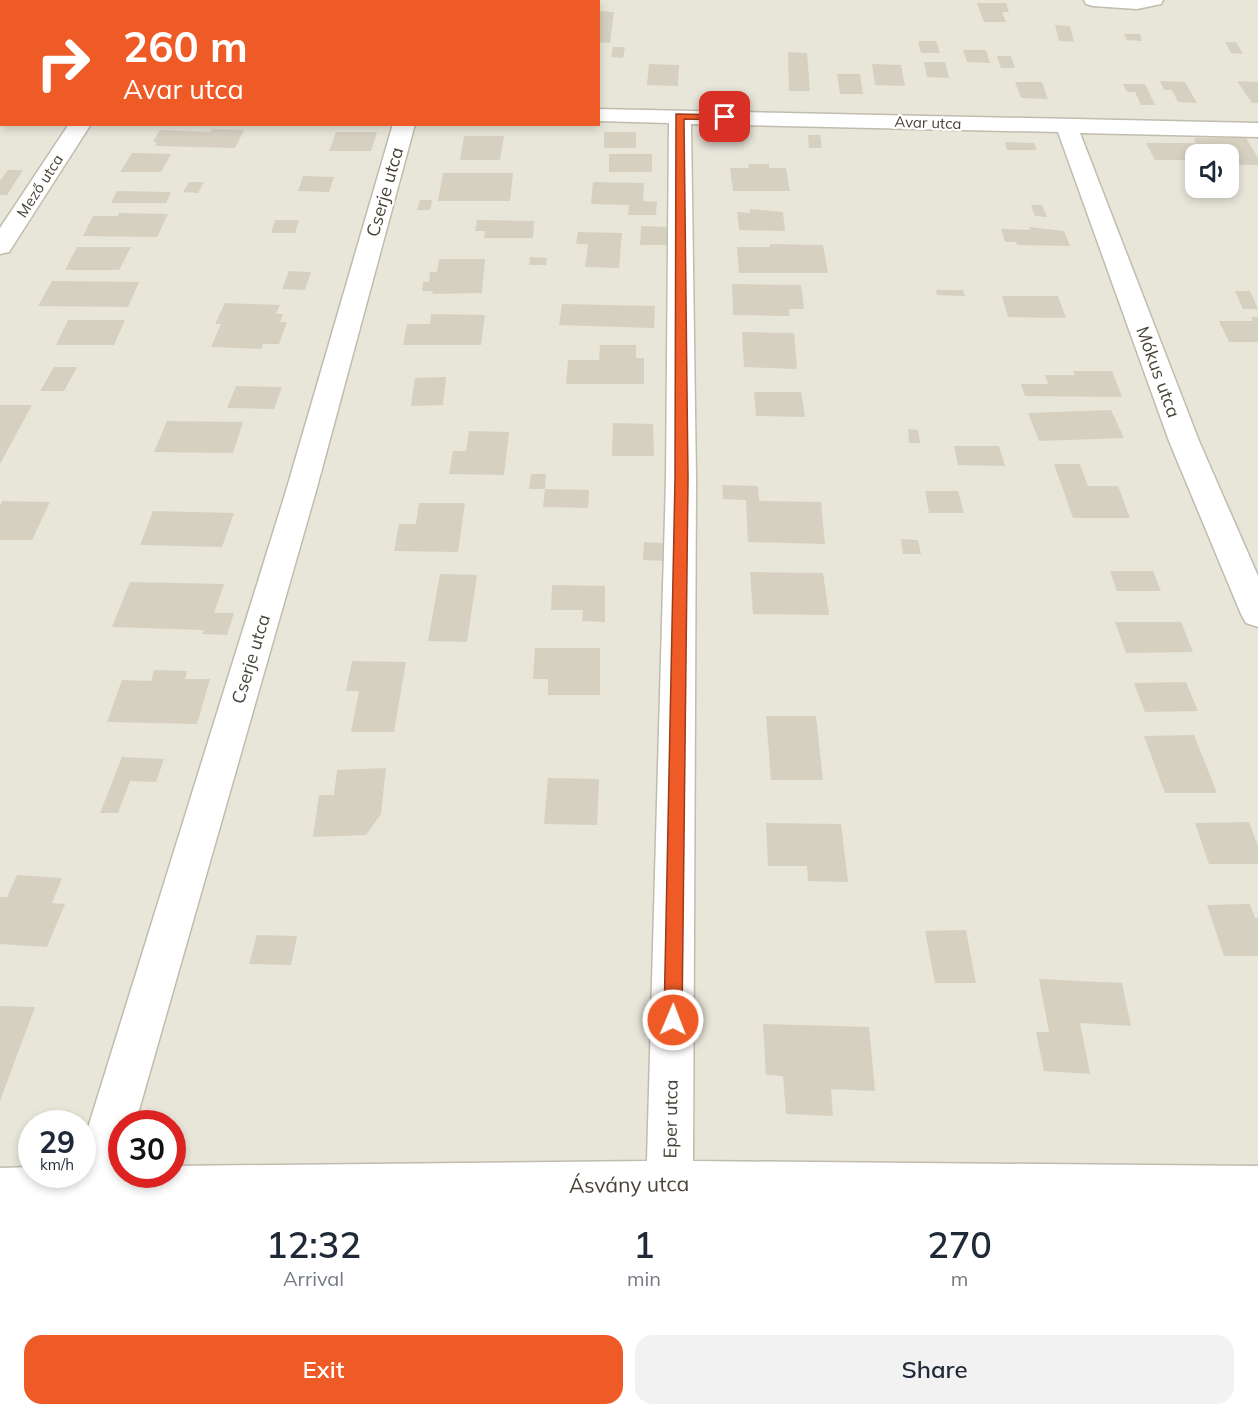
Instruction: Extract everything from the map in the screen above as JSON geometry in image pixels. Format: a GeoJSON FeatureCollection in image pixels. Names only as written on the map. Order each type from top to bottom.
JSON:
{"type":"FeatureCollection","features":[{"type":"Feature","properties":{"kind":"street"},"geometry":{"type":"LineString","coordinates":[[1094,0],[1137,3],[1154,0]]}},
{"type":"Feature","properties":{"kind":"street","name":"Avar utca"},"geometry":{"type":"LineString","coordinates":[[600,115],[1258,130]]}},
{"type":"Feature","properties":{"kind":"street","name":"Eper utca"},"geometry":{"type":"LineString","coordinates":[[680,116],[681,479],[700,1192]]}},
{"type":"Feature","properties":{"kind":"street","name":"Mező utca"},"geometry":{"type":"LineString","coordinates":[[0,247],[79,126]]}},
{"type":"Feature","properties":{"kind":"street","name":"Cserje utca"},"geometry":{"type":"LineString","coordinates":[[92,1192],[301,491],[403,126]]}},
{"type":"Feature","properties":{"kind":"street","name":"Mókus utca"},"geometry":{"type":"LineString","coordinates":[[1067,126],[1184,441],[1258,614]]}},
{"type":"Feature","properties":{"kind":"street","name":"Ásvány utca"},"geometry":{"type":"LineString","coordinates":[[17,1196],[92,1192],[1258,1190]]}},
{"type":"Feature","properties":{"kind":"shaded area"},"geometry":{"type":"Polygon","coordinates":[[[600,0],[1258,0],[1258,1206],[0,1206],[0,126],[600,126],[600,0]]]}},
{"type":"Feature","properties":{"kind":"building"},"geometry":{"type":"Polygon","coordinates":[[[977,3],[1006,3],[1009,12],[1002,12],[1006,22],[984,22],[977,3]]]}},
{"type":"Feature","properties":{"kind":"building"},"geometry":{"type":"Polygon","coordinates":[[[600,11],[614,12],[610,43],[600,42],[600,11]]]}},
{"type":"Feature","properties":{"kind":"building"},"geometry":{"type":"Polygon","coordinates":[[[1055,25],[1070,26],[1074,42],[1059,41],[1055,25]]]}},
{"type":"Feature","properties":{"kind":"building"},"geometry":{"type":"Polygon","coordinates":[[[1124,34],[1140,34],[1142,41],[1127,40],[1124,34]]]}},
{"type":"Feature","properties":{"kind":"building"},"geometry":{"type":"Polygon","coordinates":[[[918,41],[936,41],[940,53],[921,53],[918,41]]]}},
{"type":"Feature","properties":{"kind":"building"},"geometry":{"type":"Polygon","coordinates":[[[1225,42],[1236,42],[1243,54],[1231,53],[1225,42]]]}},
{"type":"Feature","properties":{"kind":"building"},"geometry":{"type":"Polygon","coordinates":[[[613,47],[625,47],[623,58],[611,57],[613,47]]]}},
{"type":"Feature","properties":{"kind":"building"},"geometry":{"type":"Polygon","coordinates":[[[963,50],[986,50],[990,63],[967,62],[963,50]]]}},
{"type":"Feature","properties":{"kind":"building"},"geometry":{"type":"Polygon","coordinates":[[[788,52],[807,53],[810,91],[789,91],[788,52]]]}},
{"type":"Feature","properties":{"kind":"building"},"geometry":{"type":"Polygon","coordinates":[[[997,56],[1011,56],[1015,68],[1001,68],[997,56]]]}},
{"type":"Feature","properties":{"kind":"building"},"geometry":{"type":"Polygon","coordinates":[[[924,62],[945,62],[949,78],[927,77],[924,62]]]}},
{"type":"Feature","properties":{"kind":"building"},"geometry":{"type":"Polygon","coordinates":[[[649,64],[679,65],[678,86],[647,85],[649,64]]]}},
{"type":"Feature","properties":{"kind":"building"},"geometry":{"type":"Polygon","coordinates":[[[872,64],[901,65],[905,86],[875,85],[872,64]]]}},
{"type":"Feature","properties":{"kind":"building"},"geometry":{"type":"Polygon","coordinates":[[[837,74],[860,74],[863,94],[840,94],[837,74]]]}},
{"type":"Feature","properties":{"kind":"building"},"geometry":{"type":"Polygon","coordinates":[[[1160,81],[1185,82],[1197,103],[1178,102],[1172,90],[1164,90],[1160,81]]]}},
{"type":"Feature","properties":{"kind":"building"},"geometry":{"type":"Polygon","coordinates":[[[1237,81],[1258,82],[1258,103],[1252,103],[1237,81]]]}},
{"type":"Feature","properties":{"kind":"building"},"geometry":{"type":"Polygon","coordinates":[[[1015,82],[1042,82],[1048,99],[1021,98],[1015,82]]]}},
{"type":"Feature","properties":{"kind":"building"},"geometry":{"type":"Polygon","coordinates":[[[1123,84],[1145,84],[1155,105],[1141,105],[1135,92],[1127,92],[1123,84]]]}},
{"type":"Feature","properties":{"kind":"building"},"geometry":{"type":"Polygon","coordinates":[[[212,129],[244,130],[235,148],[155,146],[157,142],[153,142],[160,130],[210,132],[212,129]]]}},
{"type":"Feature","properties":{"kind":"building"},"geometry":{"type":"Polygon","coordinates":[[[336,132],[377,132],[371,151],[329,151],[336,132]]]}},
{"type":"Feature","properties":{"kind":"building"},"geometry":{"type":"Polygon","coordinates":[[[604,132],[636,132],[636,148],[604,148],[604,132]]]}},
{"type":"Feature","properties":{"kind":"building"},"geometry":{"type":"Polygon","coordinates":[[[808,135],[820,135],[822,148],[809,148],[808,135]]]}},
{"type":"Feature","properties":{"kind":"building"},"geometry":{"type":"Polygon","coordinates":[[[464,136],[504,136],[500,160],[460,160],[464,136]]]}},
{"type":"Feature","properties":{"kind":"building"},"geometry":{"type":"Polygon","coordinates":[[[1194,138],[1246,138],[1258,158],[1258,165],[1239,165],[1239,144],[1185,144],[1185,160],[1155,160],[1146,143],[1196,143],[1194,138]]]}},
{"type":"Feature","properties":{"kind":"building"},"geometry":{"type":"Polygon","coordinates":[[[1005,142],[1034,143],[1037,150],[1007,150],[1005,142]]]}},
{"type":"Feature","properties":{"kind":"building"},"geometry":{"type":"Polygon","coordinates":[[[132,153],[171,154],[161,172],[120,172],[132,153]]]}},
{"type":"Feature","properties":{"kind":"building"},"geometry":{"type":"Polygon","coordinates":[[[609,154],[652,154],[652,172],[609,172],[609,154]]]}},
{"type":"Feature","properties":{"kind":"building"},"geometry":{"type":"Polygon","coordinates":[[[748,164],[769,164],[769,168],[786,168],[790,191],[733,191],[730,168],[749,168],[748,164]]]}},
{"type":"Feature","properties":{"kind":"building"},"geometry":{"type":"Polygon","coordinates":[[[8,170],[23,170],[7,195],[0,195],[0,181],[8,170]]]}},
{"type":"Feature","properties":{"kind":"building"},"geometry":{"type":"Polygon","coordinates":[[[443,173],[513,173],[510,201],[438,201],[443,173]]]}},
{"type":"Feature","properties":{"kind":"building"},"geometry":{"type":"Polygon","coordinates":[[[303,176],[334,177],[329,192],[298,191],[303,176]]]}},
{"type":"Feature","properties":{"kind":"building"},"geometry":{"type":"Polygon","coordinates":[[[189,182],[204,182],[198,193],[183,192],[189,182]]]}},
{"type":"Feature","properties":{"kind":"building"},"geometry":{"type":"Polygon","coordinates":[[[593,182],[644,183],[643,201],[657,202],[656,215],[628,215],[629,205],[591,204],[593,182]]]}},
{"type":"Feature","properties":{"kind":"building"},"geometry":{"type":"Polygon","coordinates":[[[117,191],[171,192],[166,203],[111,203],[117,191]]]}},
{"type":"Feature","properties":{"kind":"building"},"geometry":{"type":"Polygon","coordinates":[[[420,200],[432,200],[430,210],[417,210],[420,200]]]}},
{"type":"Feature","properties":{"kind":"building"},"geometry":{"type":"Polygon","coordinates":[[[1031,205],[1042,205],[1047,217],[1035,216],[1031,205]]]}},
{"type":"Feature","properties":{"kind":"building"},"geometry":{"type":"Polygon","coordinates":[[[750,209],[783,212],[785,231],[739,230],[737,212],[750,213],[750,209]]]}},
{"type":"Feature","properties":{"kind":"building"},"geometry":{"type":"Polygon","coordinates":[[[119,213],[168,214],[157,237],[83,236],[93,216],[118,216],[119,213]]]}},
{"type":"Feature","properties":{"kind":"building"},"geometry":{"type":"Polygon","coordinates":[[[275,220],[299,220],[295,233],[271,233],[275,220]]]}},
{"type":"Feature","properties":{"kind":"building"},"geometry":{"type":"Polygon","coordinates":[[[477,220],[534,221],[533,238],[484,238],[485,231],[475,231],[477,220]]]}},
{"type":"Feature","properties":{"kind":"building"},"geometry":{"type":"Polygon","coordinates":[[[641,226],[668,227],[667,245],[640,245],[641,226]]]}},
{"type":"Feature","properties":{"kind":"building"},"geometry":{"type":"Polygon","coordinates":[[[1029,227],[1064,231],[1070,246],[1017,245],[1016,242],[1005,242],[1001,229],[1030,230],[1029,227]]]}},
{"type":"Feature","properties":{"kind":"building"},"geometry":{"type":"Polygon","coordinates":[[[578,232],[622,233],[619,268],[585,267],[588,244],[576,244],[578,232]]]}},
{"type":"Feature","properties":{"kind":"building"},"geometry":{"type":"Polygon","coordinates":[[[770,244],[823,245],[828,273],[739,273],[737,247],[770,247],[770,244]]]}},
{"type":"Feature","properties":{"kind":"building"},"geometry":{"type":"Polygon","coordinates":[[[77,247],[131,247],[119,270],[65,270],[77,247]]]}},
{"type":"Feature","properties":{"kind":"building"},"geometry":{"type":"Polygon","coordinates":[[[530,257],[547,258],[546,265],[529,265],[530,257]]]}},
{"type":"Feature","properties":{"kind":"building"},"geometry":{"type":"Polygon","coordinates":[[[439,259],[485,259],[482,293],[432,294],[433,291],[422,291],[423,282],[429,282],[430,272],[437,272],[439,259]]]}},
{"type":"Feature","properties":{"kind":"building"},"geometry":{"type":"Polygon","coordinates":[[[289,271],[311,272],[305,290],[282,289],[289,271]]]}},
{"type":"Feature","properties":{"kind":"building"},"geometry":{"type":"Polygon","coordinates":[[[52,281],[139,282],[128,307],[38,306],[52,281]]]}},
{"type":"Feature","properties":{"kind":"building"},"geometry":{"type":"Polygon","coordinates":[[[732,284],[801,285],[804,309],[789,309],[790,316],[733,315],[732,284]]]}},
{"type":"Feature","properties":{"kind":"building"},"geometry":{"type":"Polygon","coordinates":[[[936,290],[963,290],[965,296],[937,295],[936,290]]]}},
{"type":"Feature","properties":{"kind":"building"},"geometry":{"type":"Polygon","coordinates":[[[1235,291],[1250,291],[1258,309],[1243,309],[1235,291]]]}},
{"type":"Feature","properties":{"kind":"building"},"geometry":{"type":"Polygon","coordinates":[[[1002,296],[1058,296],[1066,318],[1008,317],[1002,296]]]}},
{"type":"Feature","properties":{"kind":"building"},"geometry":{"type":"Polygon","coordinates":[[[225,303],[280,305],[276,314],[283,314],[280,322],[287,322],[279,344],[263,344],[261,349],[211,347],[221,324],[215,324],[225,303]]]}},
{"type":"Feature","properties":{"kind":"building"},"geometry":{"type":"Polygon","coordinates":[[[562,304],[655,306],[654,328],[559,325],[562,304]]]}},
{"type":"Feature","properties":{"kind":"building"},"geometry":{"type":"Polygon","coordinates":[[[431,314],[485,315],[481,345],[403,345],[407,324],[430,324],[431,314]]]}},
{"type":"Feature","properties":{"kind":"building"},"geometry":{"type":"Polygon","coordinates":[[[1251,317],[1258,317],[1258,342],[1229,342],[1219,321],[1253,321],[1251,317]]]}},
{"type":"Feature","properties":{"kind":"building"},"geometry":{"type":"Polygon","coordinates":[[[68,320],[125,320],[114,345],[56,345],[68,320]]]}},
{"type":"Feature","properties":{"kind":"building"},"geometry":{"type":"Polygon","coordinates":[[[742,332],[794,333],[797,369],[744,367],[742,332]]]}},
{"type":"Feature","properties":{"kind":"building"},"geometry":{"type":"Polygon","coordinates":[[[600,345],[636,345],[636,358],[644,358],[644,384],[566,384],[568,360],[599,360],[600,345]]]}},
{"type":"Feature","properties":{"kind":"building"},"geometry":{"type":"Polygon","coordinates":[[[54,367],[77,367],[64,391],[40,391],[54,367]]]}},
{"type":"Feature","properties":{"kind":"building"},"geometry":{"type":"Polygon","coordinates":[[[1073,371],[1112,371],[1122,397],[1025,396],[1021,384],[1048,384],[1045,375],[1075,375],[1073,371]]]}},
{"type":"Feature","properties":{"kind":"building"},"geometry":{"type":"Polygon","coordinates":[[[446,377],[443,405],[411,406],[415,378],[446,377]]]}},
{"type":"Feature","properties":{"kind":"building"},"geometry":{"type":"Polygon","coordinates":[[[236,386],[282,387],[274,409],[227,408],[236,386]]]}},
{"type":"Feature","properties":{"kind":"building"},"geometry":{"type":"Polygon","coordinates":[[[754,392],[801,392],[805,417],[756,416],[754,392]]]}},
{"type":"Feature","properties":{"kind":"building"},"geometry":{"type":"Polygon","coordinates":[[[0,405],[32,405],[0,464],[0,405]]]}},
{"type":"Feature","properties":{"kind":"building"},"geometry":{"type":"Polygon","coordinates":[[[1111,410],[1124,438],[1039,441],[1028,413],[1111,410]]]}},
{"type":"Feature","properties":{"kind":"building"},"geometry":{"type":"Polygon","coordinates":[[[167,421],[243,422],[233,453],[154,452],[167,421]]]}},
{"type":"Feature","properties":{"kind":"building"},"geometry":{"type":"Polygon","coordinates":[[[613,423],[653,424],[654,456],[612,456],[613,423]]]}},
{"type":"Feature","properties":{"kind":"building"},"geometry":{"type":"Polygon","coordinates":[[[908,429],[918,430],[920,443],[909,443],[908,429]]]}},
{"type":"Feature","properties":{"kind":"building"},"geometry":{"type":"Polygon","coordinates":[[[469,431],[509,432],[504,475],[449,474],[453,451],[466,451],[469,431]]]}},
{"type":"Feature","properties":{"kind":"building"},"geometry":{"type":"Polygon","coordinates":[[[954,446],[999,446],[1005,466],[958,465],[954,446]]]}},
{"type":"Feature","properties":{"kind":"building"},"geometry":{"type":"Polygon","coordinates":[[[1054,464],[1080,464],[1088,486],[1118,486],[1130,518],[1073,518],[1054,464]]]}},
{"type":"Feature","properties":{"kind":"building"},"geometry":{"type":"Polygon","coordinates":[[[531,474],[546,474],[545,489],[529,489],[531,474]]]}},
{"type":"Feature","properties":{"kind":"building"},"geometry":{"type":"Polygon","coordinates":[[[722,485],[758,486],[759,501],[821,502],[825,544],[748,542],[746,500],[723,499],[722,485]]]}},
{"type":"Feature","properties":{"kind":"building"},"geometry":{"type":"Polygon","coordinates":[[[545,489],[589,490],[588,508],[543,507],[545,489]]]}},
{"type":"Feature","properties":{"kind":"building"},"geometry":{"type":"Polygon","coordinates":[[[925,491],[958,491],[964,513],[929,513],[925,491]]]}},
{"type":"Feature","properties":{"kind":"building"},"geometry":{"type":"Polygon","coordinates":[[[2,501],[50,502],[32,540],[0,540],[2,501]]]}},
{"type":"Feature","properties":{"kind":"building"},"geometry":{"type":"Polygon","coordinates":[[[419,503],[465,503],[458,552],[394,551],[399,524],[416,524],[419,503]]]}},
{"type":"Feature","properties":{"kind":"building"},"geometry":{"type":"Polygon","coordinates":[[[153,511],[234,513],[222,547],[140,545],[153,511]]]}},
{"type":"Feature","properties":{"kind":"building"},"geometry":{"type":"Polygon","coordinates":[[[901,539],[918,540],[921,554],[903,554],[901,539]]]}},
{"type":"Feature","properties":{"kind":"building"},"geometry":{"type":"Polygon","coordinates":[[[644,542],[665,543],[665,561],[643,560],[644,542]]]}},
{"type":"Feature","properties":{"kind":"building"},"geometry":{"type":"Polygon","coordinates":[[[1110,571],[1153,571],[1161,591],[1117,591],[1110,571]]]}},
{"type":"Feature","properties":{"kind":"building"},"geometry":{"type":"Polygon","coordinates":[[[750,572],[823,573],[829,615],[753,614],[750,572]]]}},
{"type":"Feature","properties":{"kind":"building"},"geometry":{"type":"Polygon","coordinates":[[[440,574],[477,575],[467,642],[428,641],[440,574]]]}},
{"type":"Feature","properties":{"kind":"building"},"geometry":{"type":"Polygon","coordinates":[[[130,582],[224,584],[214,613],[234,613],[227,635],[202,634],[204,630],[112,627],[130,582]]]}},
{"type":"Feature","properties":{"kind":"building"},"geometry":{"type":"Polygon","coordinates":[[[552,585],[605,586],[605,622],[582,621],[583,610],[551,610],[552,585]]]}},
{"type":"Feature","properties":{"kind":"building"},"geometry":{"type":"Polygon","coordinates":[[[1115,622],[1181,622],[1193,652],[1126,653],[1115,622]]]}},
{"type":"Feature","properties":{"kind":"building"},"geometry":{"type":"Polygon","coordinates":[[[535,648],[600,648],[600,695],[548,695],[548,679],[533,679],[535,648]]]}},
{"type":"Feature","properties":{"kind":"building"},"geometry":{"type":"Polygon","coordinates":[[[352,661],[406,662],[394,732],[351,732],[359,691],[346,691],[352,661]]]}},
{"type":"Feature","properties":{"kind":"building"},"geometry":{"type":"Polygon","coordinates":[[[154,670],[187,671],[185,679],[210,679],[197,724],[107,722],[122,680],[151,681],[154,670]]]}},
{"type":"Feature","properties":{"kind":"building"},"geometry":{"type":"Polygon","coordinates":[[[1186,682],[1198,711],[1145,712],[1134,683],[1186,682]]]}},
{"type":"Feature","properties":{"kind":"building"},"geometry":{"type":"Polygon","coordinates":[[[766,716],[816,716],[823,780],[771,780],[766,716]]]}},
{"type":"Feature","properties":{"kind":"building"},"geometry":{"type":"Polygon","coordinates":[[[1194,735],[1217,793],[1165,793],[1144,736],[1194,735]]]}},
{"type":"Feature","properties":{"kind":"building"},"geometry":{"type":"Polygon","coordinates":[[[122,757],[164,759],[156,782],[130,781],[118,813],[100,813],[122,757]]]}},
{"type":"Feature","properties":{"kind":"building"},"geometry":{"type":"Polygon","coordinates":[[[386,768],[381,814],[366,835],[313,837],[319,795],[334,795],[337,770],[386,768]]]}},
{"type":"Feature","properties":{"kind":"building"},"geometry":{"type":"Polygon","coordinates":[[[548,778],[599,779],[597,825],[544,824],[548,778]]]}},
{"type":"Feature","properties":{"kind":"building"},"geometry":{"type":"Polygon","coordinates":[[[1249,822],[1258,846],[1258,864],[1209,864],[1195,823],[1249,822]]]}},
{"type":"Feature","properties":{"kind":"building"},"geometry":{"type":"Polygon","coordinates":[[[766,823],[841,824],[848,882],[808,881],[807,866],[768,866],[766,823]]]}},
{"type":"Feature","properties":{"kind":"building"},"geometry":{"type":"Polygon","coordinates":[[[17,875],[62,878],[52,903],[65,904],[47,947],[0,944],[0,897],[7,897],[17,875]]]}},
{"type":"Feature","properties":{"kind":"building"},"geometry":{"type":"Polygon","coordinates":[[[1250,904],[1255,918],[1258,918],[1258,956],[1224,956],[1207,905],[1250,904]]]}},
{"type":"Feature","properties":{"kind":"building"},"geometry":{"type":"Polygon","coordinates":[[[966,930],[976,983],[935,983],[925,931],[966,930]]]}},
{"type":"Feature","properties":{"kind":"building"},"geometry":{"type":"Polygon","coordinates":[[[257,935],[297,936],[291,965],[249,964],[257,935]]]}},
{"type":"Feature","properties":{"kind":"building"},"geometry":{"type":"Polygon","coordinates":[[[1039,979],[1122,983],[1131,1026],[1080,1023],[1090,1074],[1044,1071],[1036,1032],[1049,1032],[1039,979]]]}},
{"type":"Feature","properties":{"kind":"building"},"geometry":{"type":"Polygon","coordinates":[[[0,1006],[35,1007],[0,1101],[0,1006]]]}},
{"type":"Feature","properties":{"kind":"building"},"geometry":{"type":"Polygon","coordinates":[[[763,1024],[869,1027],[875,1091],[831,1089],[833,1116],[786,1114],[783,1076],[766,1075],[763,1024]]]}},
{"type":"Feature","properties":{"kind":"route"},"geometry":{"type":"LineString","coordinates":[[673,1020],[681,479],[680,116],[725,117]]}}]}
